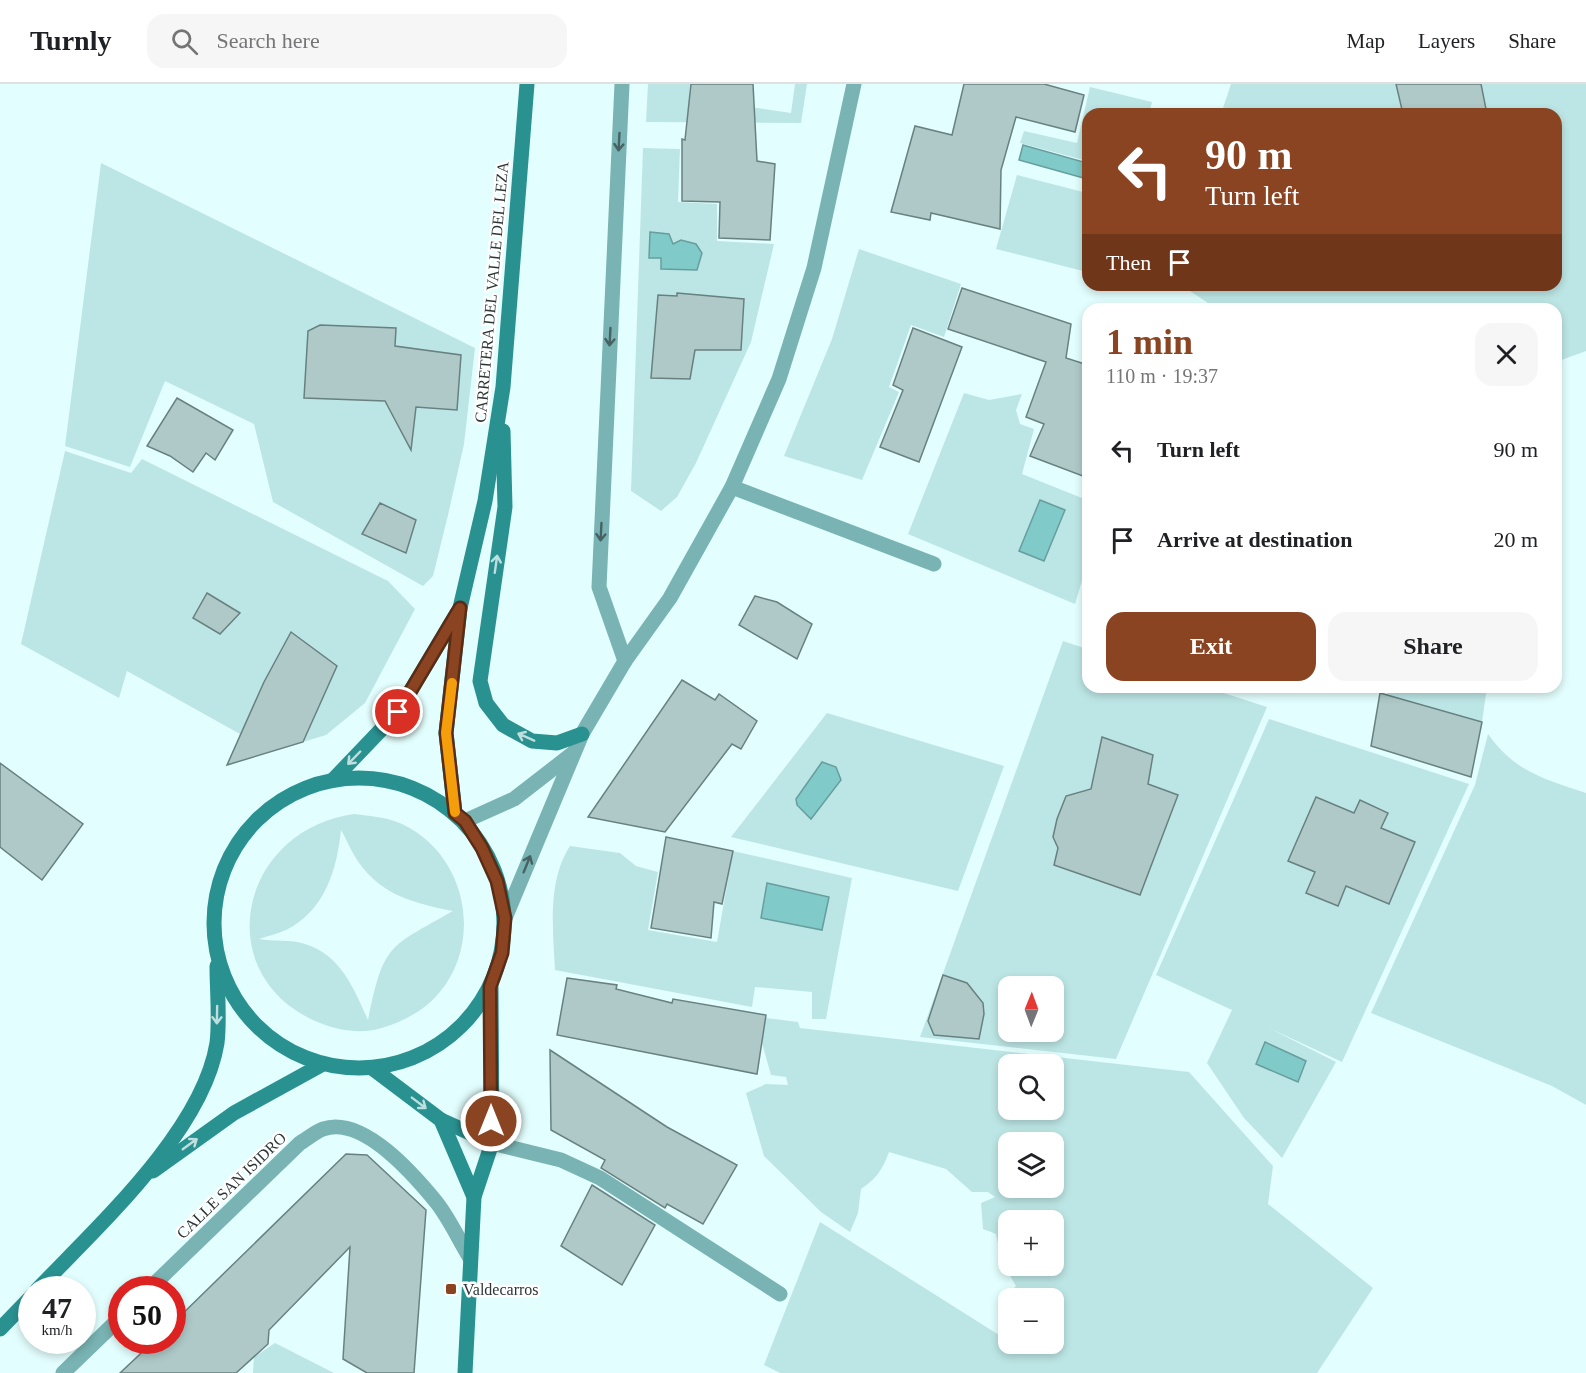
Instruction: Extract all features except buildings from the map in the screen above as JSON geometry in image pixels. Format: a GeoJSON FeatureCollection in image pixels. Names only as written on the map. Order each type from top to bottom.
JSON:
{"type":"FeatureCollection","features":[{"type":"Feature","properties":{"kind":"main road","name":"CARRETERA DEL VALLE DEL LEZA"},"geometry":{"type":"LineString","coordinates":[[460,608],[485,501],[503,387],[526,84]]}},
{"type":"Feature","properties":{"kind":"main road"},"geometry":{"type":"LineString","coordinates":[[503,387],[504,507],[480,681],[486,703],[503,725],[532,741],[557,743],[582,734]]}},
{"type":"Feature","properties":{"kind":"main road"},"geometry":{"type":"LineString","coordinates":[[333,780],[398,712],[460,608]]}},
{"type":"Feature","properties":{"kind":"main road"},"geometry":{"type":"LineString","coordinates":[[218,957],[232,993],[256,1025],[286,1048],[323,1064],[372,1068],[402,1062],[429,1050],[446,1039],[475,1012],[490,987],[502,953],[505,918],[497,881],[460,817],[446,733],[460,608]]}},
{"type":"Feature","properties":{"kind":"main road"},"geometry":{"type":"LineString","coordinates":[[50,1276],[143,1178],[201,1096],[217,1043],[218,957],[214,910],[226,864],[251,825],[288,795],[333,780],[376,778],[418,789],[460,817]]}},
{"type":"Feature","properties":{"kind":"main road"},"geometry":{"type":"LineString","coordinates":[[465,1373],[474,1197],[492,1143],[490,987]]}},
{"type":"Feature","properties":{"kind":"main road"},"geometry":{"type":"LineString","coordinates":[[143,1178],[234,1113],[323,1064]]}},
{"type":"Feature","properties":{"kind":"main road"},"geometry":{"type":"LineString","coordinates":[[372,1068],[441,1120],[492,1143]]}},
{"type":"Feature","properties":{"kind":"main road"},"geometry":{"type":"LineString","coordinates":[[441,1120],[474,1197]]}},
{"type":"Feature","properties":{"kind":"main road"},"geometry":{"type":"LineString","coordinates":[[0,1329],[18,1310]]}},
{"type":"Feature","properties":{"kind":"street"},"geometry":{"type":"LineString","coordinates":[[622,84],[599,586],[626,661]]}},
{"type":"Feature","properties":{"kind":"street"},"geometry":{"type":"LineString","coordinates":[[505,918],[582,734],[626,661],[670,598],[732,487],[779,379],[814,268],[854,84]]}},
{"type":"Feature","properties":{"kind":"street"},"geometry":{"type":"LineString","coordinates":[[732,487],[934,564]]}},
{"type":"Feature","properties":{"kind":"street"},"geometry":{"type":"LineString","coordinates":[[460,817],[514,799],[572,754]]}},
{"type":"Feature","properties":{"kind":"street","name":"CALLE SAN ISIDRO"},"geometry":{"type":"LineString","coordinates":[[162,1276],[300,1143],[325,1129],[349,1129],[378,1143],[410,1172],[438,1205],[470,1258]]}},
{"type":"Feature","properties":{"kind":"street"},"geometry":{"type":"LineString","coordinates":[[492,1143],[561,1160],[600,1178],[780,1294]]}},
{"type":"Feature","properties":{"kind":"street"},"geometry":{"type":"LineString","coordinates":[[63,1373],[108,1330]]}},
{"type":"Feature","properties":{"kind":"shaded area"},"geometry":{"type":"Polygon","coordinates":[[[648,84],[690,84],[689,98],[791,113],[795,84],[807,84],[801,123],[646,122],[648,84]]]}},
{"type":"Feature","properties":{"kind":"shaded area"},"geometry":{"type":"Polygon","coordinates":[[[1231,84],[1586,84],[1586,351],[1562,360],[1562,303],[1208,303],[1190,291],[1562,291],[1562,108],[1223,108],[1231,84]]]}},
{"type":"Feature","properties":{"kind":"shaded area"},"geometry":{"type":"Polygon","coordinates":[[[1090,87],[1152,102],[1150,108],[1085,108],[1090,87]]]}},
{"type":"Feature","properties":{"kind":"shaded area"},"geometry":{"type":"Polygon","coordinates":[[[1082,121],[1082,160],[1020,143],[1024,131],[1077,143],[1082,121]]]}},
{"type":"Feature","properties":{"kind":"shaded area"},"geometry":{"type":"Polygon","coordinates":[[[643,148],[680,149],[678,202],[717,204],[717,241],[774,244],[751,342],[696,463],[677,497],[661,511],[631,491],[643,148]]]}},
{"type":"Feature","properties":{"kind":"shaded area"},"geometry":{"type":"Polygon","coordinates":[[[101,163],[475,348],[464,444],[433,576],[423,586],[273,502],[254,424],[165,381],[130,467],[65,446],[101,163]]]}},
{"type":"Feature","properties":{"kind":"shaded area"},"geometry":{"type":"Polygon","coordinates":[[[1017,175],[1082,192],[1082,271],[996,249],[1017,175]]]}},
{"type":"Feature","properties":{"kind":"shaded area"},"geometry":{"type":"Polygon","coordinates":[[[859,249],[961,284],[944,337],[911,325],[889,387],[899,392],[862,480],[784,456],[832,339],[859,249]]]}},
{"type":"Feature","properties":{"kind":"shaded area"},"geometry":{"type":"Polygon","coordinates":[[[964,393],[989,400],[1022,394],[1016,410],[1020,424],[1034,429],[1022,474],[1082,498],[1082,581],[1075,604],[908,534],[964,393]]]}},
{"type":"Feature","properties":{"kind":"shaded area"},"geometry":{"type":"Polygon","coordinates":[[[65,451],[131,473],[142,459],[388,581],[415,609],[365,703],[326,735],[227,765],[240,734],[127,671],[119,698],[21,644],[65,451]]]}},
{"type":"Feature","properties":{"kind":"shaded area"},"geometry":{"type":"Polygon","coordinates":[[[1063,641],[1082,647],[1082,693],[1224,693],[1267,707],[1116,1059],[920,1037],[1063,641]]]}},
{"type":"Feature","properties":{"kind":"shaded area"},"geometry":{"type":"Polygon","coordinates":[[[1387,693],[1486,693],[1482,722],[1387,695],[1387,693]]]}},
{"type":"Feature","properties":{"kind":"shaded area"},"geometry":{"type":"Polygon","coordinates":[[[827,713],[1004,766],[958,891],[731,837],[827,713]]]}},
{"type":"Feature","properties":{"kind":"shaded area"},"geometry":{"type":"Polygon","coordinates":[[[1269,719],[1469,784],[1342,1062],[1267,1027],[1336,1062],[1282,1158],[1244,1118],[1207,1063],[1232,1010],[1156,975],[1269,719]]]}},
{"type":"Feature","properties":{"kind":"shaded area"},"geometry":{"type":"Polygon","coordinates":[[[1488,734],[1498,747],[1520,766],[1544,778],[1586,793],[1586,1105],[1552,1086],[1371,1013],[1475,785],[1488,734]]]}},
{"type":"Feature","properties":{"kind":"shaded area"},"geometry":{"type":"Polygon","coordinates":[[[354,814],[378,817],[402,824],[424,838],[441,856],[454,877],[461,900],[464,924],[461,948],[453,972],[439,993],[413,1015],[382,1028],[366,1031],[343,1030],[328,1026],[285,1002],[262,974],[251,942],[251,908],[262,876],[283,848],[314,826],[354,814]],[[341,830],[336,859],[327,888],[310,912],[286,930],[259,939],[299,942],[328,956],[345,974],[368,1020],[379,976],[392,951],[402,941],[453,911],[410,900],[385,888],[363,868],[341,830]]]}},
{"type":"Feature","properties":{"kind":"shaded area"},"geometry":{"type":"Polygon","coordinates":[[[570,846],[620,853],[636,866],[658,872],[648,930],[717,942],[733,851],[852,878],[826,1019],[812,1019],[812,992],[755,987],[752,1007],[555,970],[553,906],[558,875],[570,846]]]}},
{"type":"Feature","properties":{"kind":"shaded area"},"geometry":{"type":"Polygon","coordinates":[[[766,1018],[798,1022],[800,1028],[1030,1054],[998,1054],[998,1120],[1064,1120],[1064,1058],[1189,1072],[1273,1166],[1268,1204],[1373,1288],[1317,1373],[780,1373],[764,1365],[820,1222],[998,1334],[998,1354],[1064,1354],[1064,1288],[1014,1288],[1016,1286],[1010,1276],[1064,1276],[1064,1210],[998,1210],[998,1243],[996,1234],[983,1229],[981,1203],[995,1197],[988,1192],[972,1192],[946,1169],[889,1152],[878,1173],[861,1189],[858,1213],[850,1232],[821,1212],[764,1156],[746,1093],[766,1084],[788,1085],[786,1077],[771,1075],[762,1043],[766,1018]]]}},
{"type":"Feature","properties":{"kind":"shaded area"},"geometry":{"type":"Polygon","coordinates":[[[275,1343],[334,1373],[253,1373],[254,1357],[275,1343]]]}},
{"type":"Feature","properties":{"kind":"water"},"geometry":{"type":"Polygon","coordinates":[[[1023,145],[1082,162],[1082,178],[1019,160],[1023,145]]]}},
{"type":"Feature","properties":{"kind":"water"},"geometry":{"type":"Polygon","coordinates":[[[650,232],[669,234],[673,244],[681,240],[696,244],[702,253],[697,270],[661,269],[661,258],[649,258],[650,232]]]}},
{"type":"Feature","properties":{"kind":"water"},"geometry":{"type":"Polygon","coordinates":[[[1040,500],[1065,510],[1044,561],[1019,551],[1040,500]]]}},
{"type":"Feature","properties":{"kind":"water"},"geometry":{"type":"Polygon","coordinates":[[[822,762],[836,767],[841,780],[811,819],[797,805],[796,799],[822,762]]]}},
{"type":"Feature","properties":{"kind":"water"},"geometry":{"type":"Polygon","coordinates":[[[767,883],[829,897],[822,930],[761,918],[767,883]]]}},
{"type":"Feature","properties":{"kind":"water"},"geometry":{"type":"Polygon","coordinates":[[[1265,1042],[1306,1061],[1298,1082],[1256,1064],[1265,1042]]]}},
{"type":"Feature","properties":{"kind":"slow traffic"},"geometry":{"type":"LineString","coordinates":[[452,683],[446,733],[455,812]]}},
{"type":"Feature","properties":{"kind":"place","name":"Valdecarros"},"geometry":{"type":"Point","coordinates":[451,1289]}},
{"type":"Feature","properties":{"kind":"route"},"geometry":{"type":"LineString","coordinates":[[398,712],[460,608],[446,733],[455,813],[465,821],[482,848],[497,881],[505,918],[502,953],[490,987],[491,1121]]}}]}
